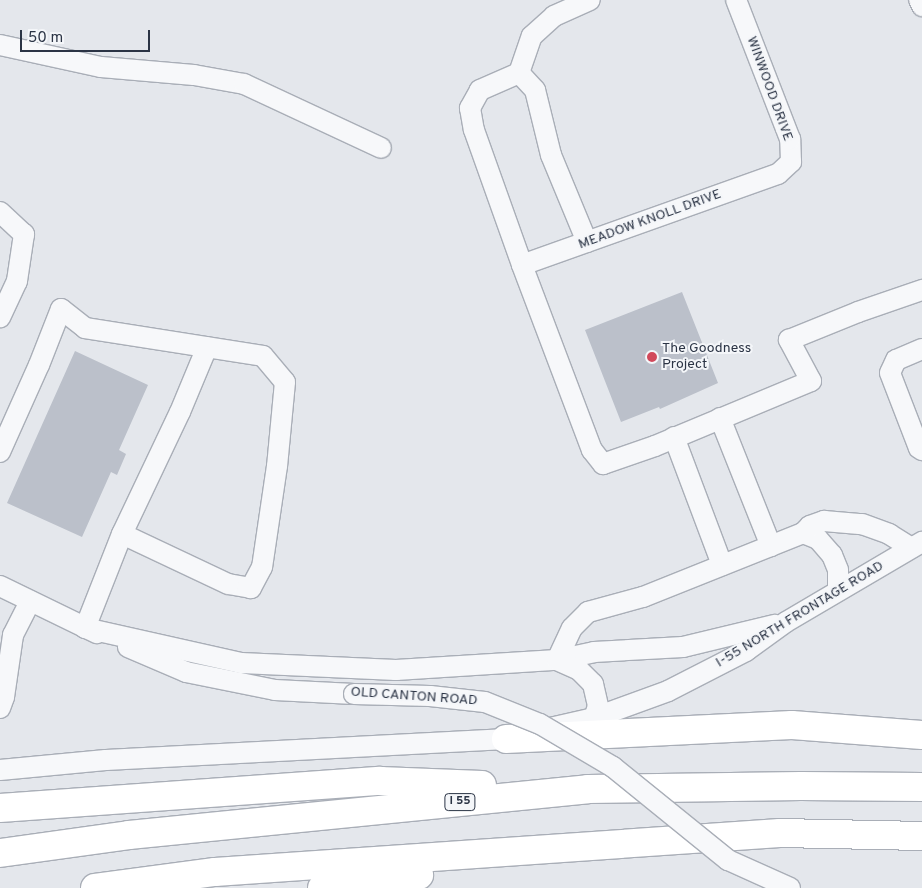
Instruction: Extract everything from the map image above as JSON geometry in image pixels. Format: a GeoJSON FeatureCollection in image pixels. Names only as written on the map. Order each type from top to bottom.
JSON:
{"type":"FeatureCollection","features":[{"type":"Feature","properties":{"kind":"highway"},"geometry":{"type":"LineString","coordinates":[[506,739],[792,725],[922,736]]}},
{"type":"Feature","properties":{"kind":"highway"},"geometry":{"type":"LineString","coordinates":[[0,808],[380,781],[588,789]]}},
{"type":"Feature","properties":{"kind":"highway","name":"I 55"},"geometry":{"type":"LineString","coordinates":[[0,853],[129,835],[588,789],[801,786],[922,787]]}},
{"type":"Feature","properties":{"kind":"highway"},"geometry":{"type":"LineString","coordinates":[[95,888],[215,872],[780,833],[922,836]]}},
{"type":"Feature","properties":{"kind":"highway"},"geometry":{"type":"LineString","coordinates":[[322,888],[657,842]]}},
{"type":"Feature","properties":{"kind":"street"},"geometry":{"type":"LineString","coordinates":[[590,0],[554,16],[532,36],[519,74],[480,90],[470,108],[474,130],[522,265],[592,450],[603,464],[811,381],[789,340],[858,312],[922,290]]}},
{"type":"Feature","properties":{"kind":"street","name":"WINWOOD DRIVE"},"geometry":{"type":"LineString","coordinates":[[736,0],[790,139],[791,162],[778,174]]}},
{"type":"Feature","properties":{"kind":"street"},"geometry":{"type":"LineString","coordinates":[[919,0],[922,6]]}},
{"type":"Feature","properties":{"kind":"street"},"geometry":{"type":"LineString","coordinates":[[0,45],[101,67],[194,75],[244,84],[381,148]]}},
{"type":"Feature","properties":{"kind":"street"},"geometry":{"type":"LineString","coordinates":[[519,74],[535,90],[551,156],[588,242]]}},
{"type":"Feature","properties":{"kind":"street","name":"MEADOW KNOLL DRIVE"},"geometry":{"type":"LineString","coordinates":[[522,265],[778,174]]}},
{"type":"Feature","properties":{"kind":"street"},"geometry":{"type":"LineString","coordinates":[[0,212],[24,234],[17,281],[0,317]]}},
{"type":"Feature","properties":{"kind":"street"},"geometry":{"type":"LineString","coordinates":[[0,452],[39,365],[61,309],[85,328],[263,356],[285,382],[277,466],[262,568],[251,588],[228,584],[122,534]]}},
{"type":"Feature","properties":{"kind":"street"},"geometry":{"type":"LineString","coordinates":[[85,628],[122,534],[180,412],[207,346]]}},
{"type":"Feature","properties":{"kind":"street"},"geometry":{"type":"LineString","coordinates":[[922,350],[896,360],[890,373],[919,448],[922,450]]}},
{"type":"Feature","properties":{"kind":"street"},"geometry":{"type":"LineString","coordinates":[[720,418],[770,546]]}},
{"type":"Feature","properties":{"kind":"street"},"geometry":{"type":"LineString","coordinates":[[674,437],[722,565]]}},
{"type":"Feature","properties":{"kind":"street"},"geometry":{"type":"LineString","coordinates":[[557,660],[572,628],[588,612],[643,597],[804,533],[810,526],[824,521],[862,524],[917,545]]}},
{"type":"Feature","properties":{"kind":"street"},"geometry":{"type":"LineString","coordinates":[[804,533],[818,539],[832,555],[838,570],[838,591]]}},
{"type":"Feature","properties":{"kind":"street","name":"I-55 NORTH FRONTAGE ROAD"},"geometry":{"type":"LineString","coordinates":[[0,770],[106,760],[506,739],[594,718],[668,691],[746,651],[786,622],[917,545]]}},
{"type":"Feature","properties":{"kind":"street","name":"OLD CANTON ROAD"},"geometry":{"type":"LineString","coordinates":[[2,593],[30,601],[85,628],[186,672],[275,690],[430,696],[485,702],[540,724],[613,767],[728,860],[790,888]]}},
{"type":"Feature","properties":{"kind":"street"},"geometry":{"type":"LineString","coordinates":[[0,708],[4,697],[6,632],[30,601]]}},
{"type":"Feature","properties":{"kind":"street","name":"OLD CANTON ROAD"},"geometry":{"type":"LineString","coordinates":[[85,628],[241,663],[396,670],[557,660],[594,652],[683,646],[786,622]]}},
{"type":"Feature","properties":{"kind":"street","name":"OLD CANTON ROAD"},"geometry":{"type":"LineString","coordinates":[[557,660],[579,670],[593,684],[598,706],[594,718]]}},
{"type":"Feature","properties":{"kind":"building","name":"The Goodness Project"},"geometry":{"type":"Polygon","coordinates":[[[682,292],[718,383],[660,409],[659,407],[621,422],[585,330],[682,292]]]}},
{"type":"Feature","properties":{"kind":"building"},"geometry":{"type":"Polygon","coordinates":[[[75,351],[148,385],[119,450],[126,454],[117,475],[111,472],[82,537],[7,503],[75,351]]]}},
{"type":"Feature","properties":{"kind":"place","name":"The Goodness Project"},"geometry":{"type":"Point","coordinates":[652,357]}}]}
